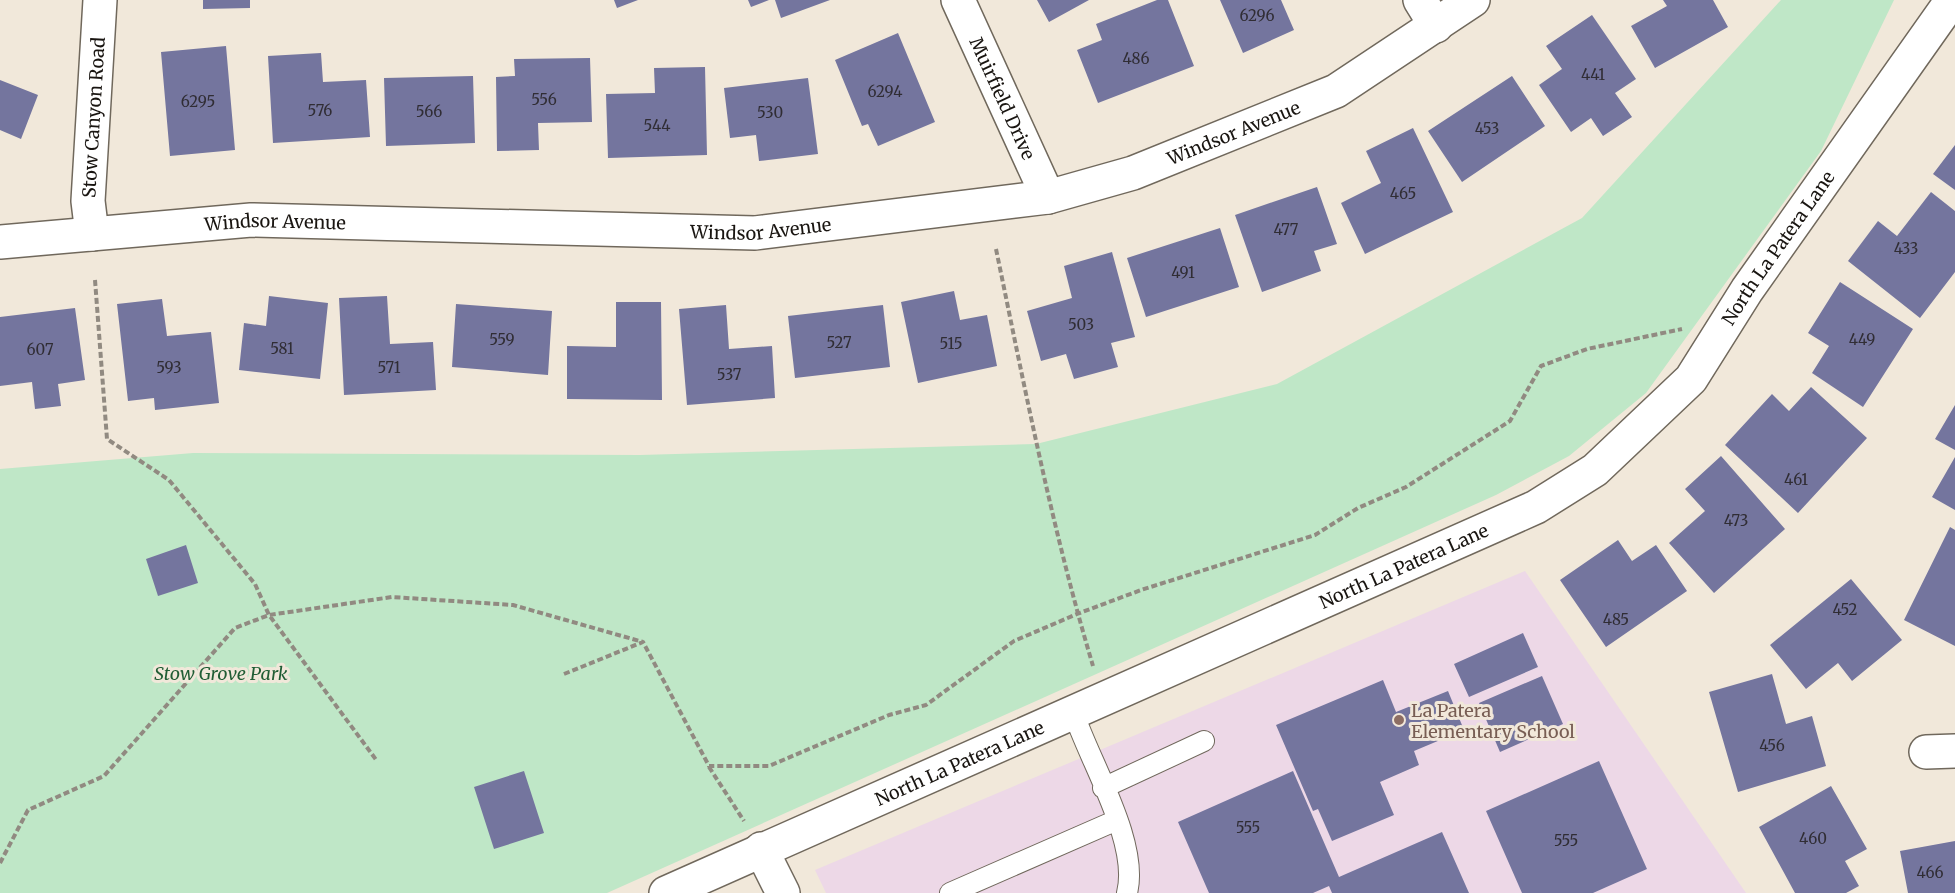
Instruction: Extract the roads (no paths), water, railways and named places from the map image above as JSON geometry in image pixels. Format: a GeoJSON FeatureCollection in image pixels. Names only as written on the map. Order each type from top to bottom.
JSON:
{"type":"FeatureCollection","features":[{"type":"Feature","properties":{"kind":"street","name":"Stow Canyon Road"},"geometry":{"type":"LineString","coordinates":[[92,234],[88,201],[100,0]]}},
{"type":"Feature","properties":{"kind":"street","name":"Muirfield Drive"},"geometry":{"type":"LineString","coordinates":[[958,0],[1048,197]]}},
{"type":"Feature","properties":{"kind":"street","name":"Windsor Avenue"},"geometry":{"type":"LineString","coordinates":[[0,242],[251,220],[755,233],[1048,197],[1133,173],[1336,91],[1428,13],[1473,0]]}},
{"type":"Feature","properties":{"kind":"street","name":"North La Patera Lane"},"geometry":{"type":"LineString","coordinates":[[666,893],[1536,507],[1595,470],[1691,379],[1725,321],[1952,0]]}},
{"type":"Feature","properties":{"kind":"street"},"geometry":{"type":"LineString","coordinates":[[761,849],[783,893]]}},
{"type":"Feature","properties":{"kind":"lane"},"geometry":{"type":"LineString","coordinates":[[1073,711],[1126,843],[1130,883],[1127,893]]}},
{"type":"Feature","properties":{"kind":"lane"},"geometry":{"type":"LineString","coordinates":[[1103,788],[1204,741]]}},
{"type":"Feature","properties":{"kind":"lane"},"geometry":{"type":"LineString","coordinates":[[950,893],[1117,820]]}},
{"type":"Feature","properties":{"kind":"place","name":"La Patera Elementary School"},"geometry":{"type":"Point","coordinates":[1399,720]}},
{"type":"Feature","properties":{"kind":"park label","name":"Stow Grove Park"},"geometry":{"type":"Point","coordinates":[221,673]}}]}
